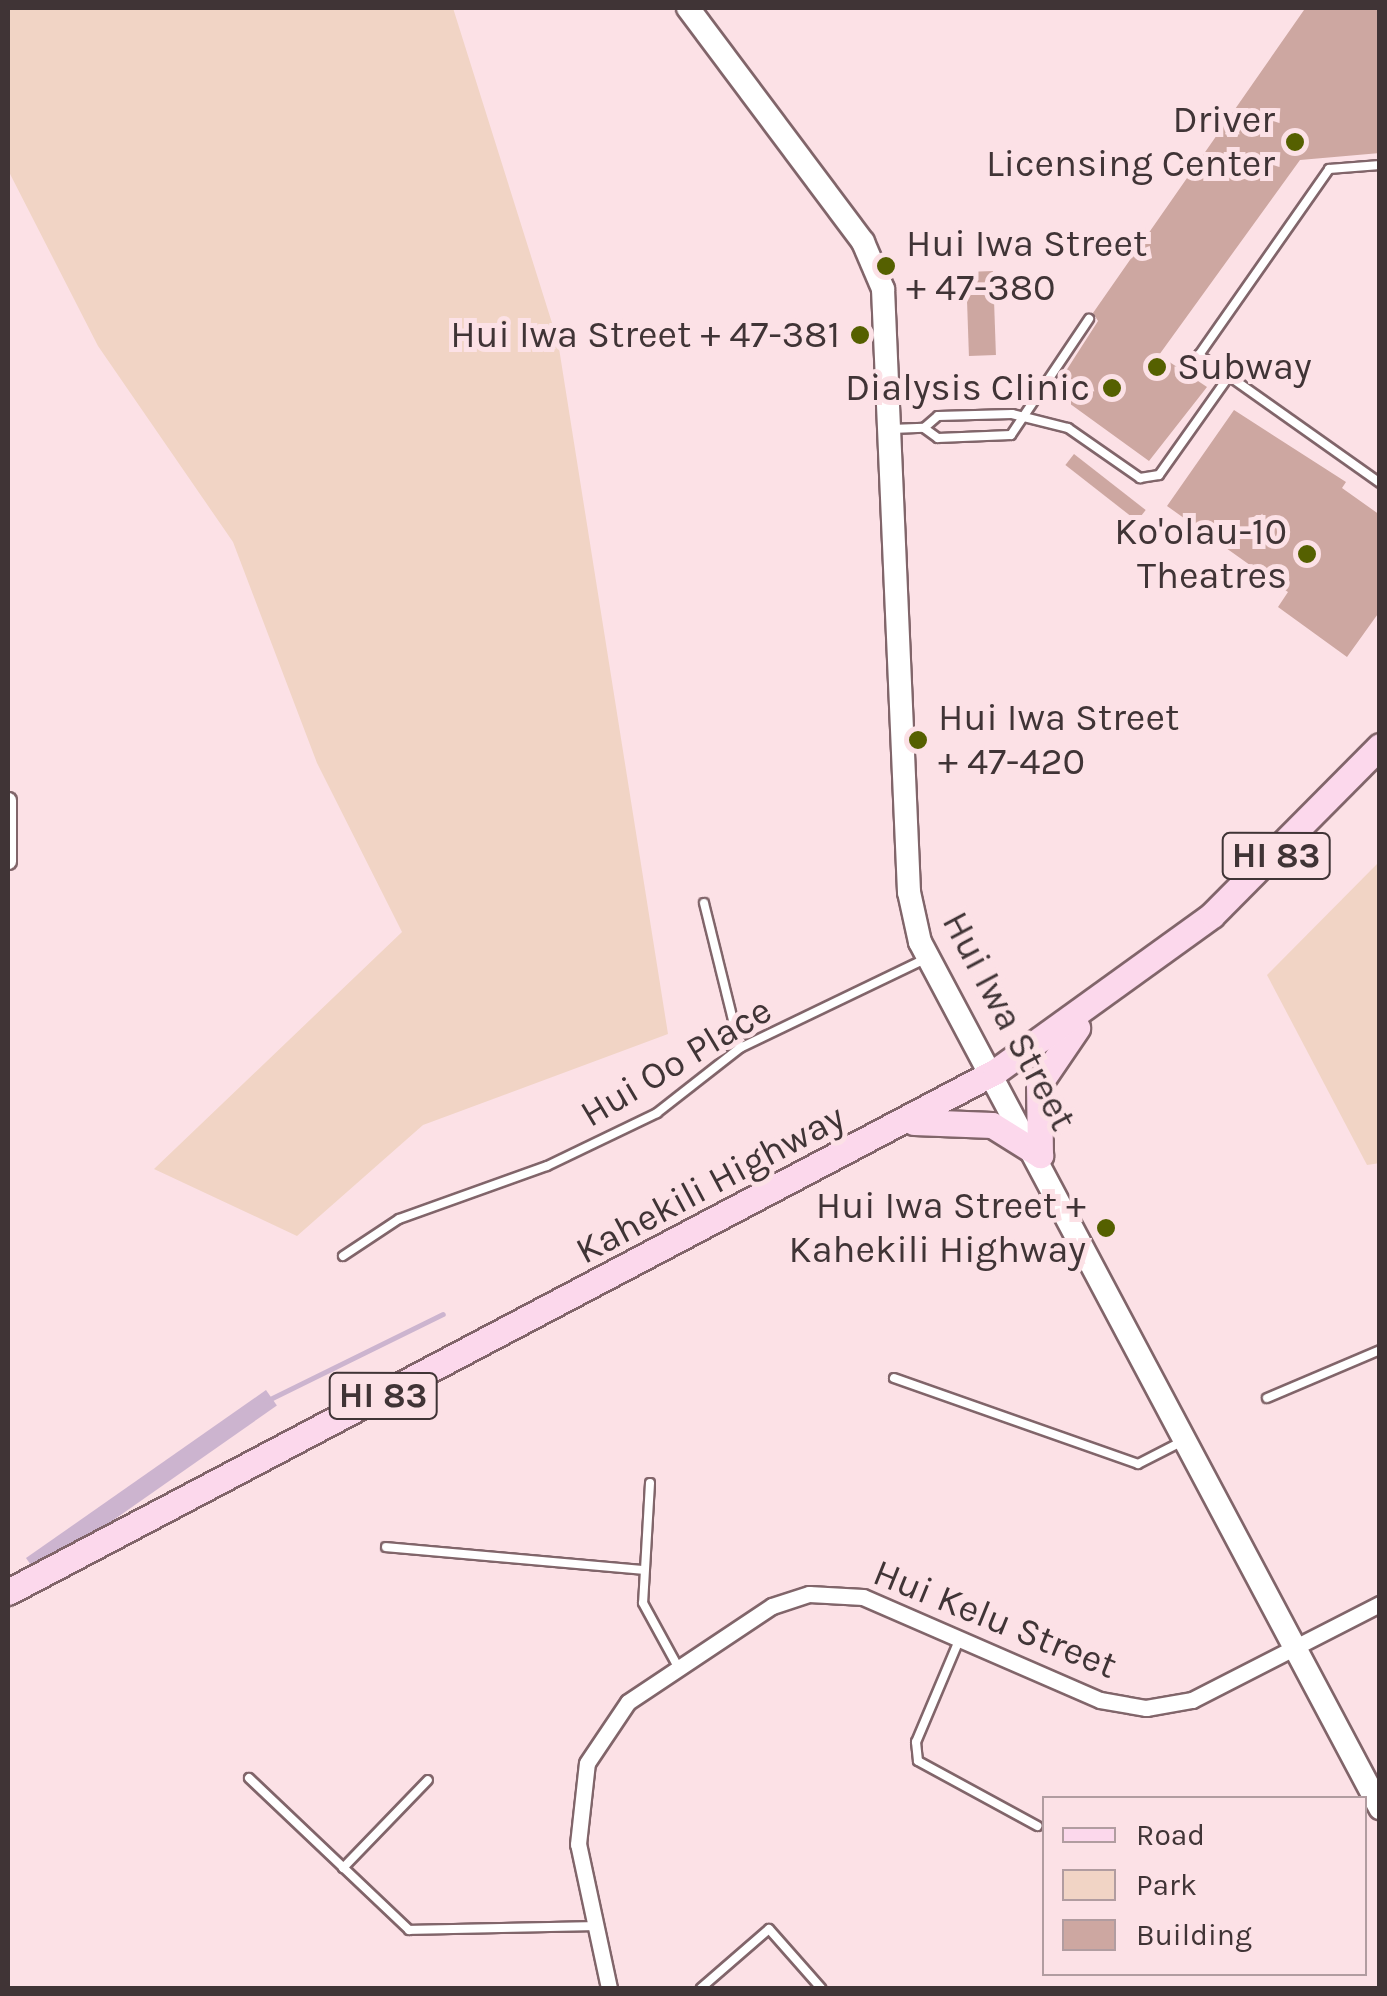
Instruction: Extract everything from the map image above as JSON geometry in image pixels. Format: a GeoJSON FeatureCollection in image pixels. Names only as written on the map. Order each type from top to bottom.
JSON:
{"type":"FeatureCollection","features":[{"type":"Feature","properties":{"kind":"main road","name":"Kahekili Highway"},"geometry":{"type":"LineString","coordinates":[[8,1592],[909,1122],[996,1071],[1092,1008],[1260,872],[1380,746]]}},
{"type":"Feature","properties":{"kind":"main road"},"geometry":{"type":"LineString","coordinates":[[909,1122],[975,1121],[1040,1155],[1039,1084],[1092,1008]]}},
{"type":"Feature","properties":{"kind":"street","name":"Hui Iwa Street"},"geometry":{"type":"LineString","coordinates":[[688,8],[871,257],[886,307],[909,892],[927,958],[996,1071],[1301,1647],[1380,1808]]}},
{"type":"Feature","properties":{"kind":"street"},"geometry":{"type":"LineString","coordinates":[[8,800],[8,861]]}},
{"type":"Feature","properties":{"kind":"street","name":"Hui Kelu Street"},"geometry":{"type":"LineString","coordinates":[[609,1988],[576,1828],[587,1763],[628,1702],[755,1615],[809,1594],[863,1597],[1100,1700],[1146,1708],[1192,1700],[1380,1604]]}},
{"type":"Feature","properties":{"kind":"lane"},"geometry":{"type":"LineString","coordinates":[[1380,165],[1328,169],[1199,355],[1380,483]]}},
{"type":"Feature","properties":{"kind":"lane"},"geometry":{"type":"LineString","coordinates":[[891,428],[924,428],[938,438],[1011,435],[1088,319]]}},
{"type":"Feature","properties":{"kind":"lane"},"geometry":{"type":"LineString","coordinates":[[924,428],[938,416],[1012,414],[1021,423],[1068,428],[1153,478],[1230,376]]}},
{"type":"Feature","properties":{"kind":"lane"},"geometry":{"type":"LineString","coordinates":[[704,904],[740,1048]]}},
{"type":"Feature","properties":{"kind":"lane","name":"Hui Oo Place"},"geometry":{"type":"LineString","coordinates":[[342,1256],[400,1219],[548,1166],[657,1113],[740,1048],[927,958]]}},
{"type":"Feature","properties":{"kind":"lane"},"geometry":{"type":"LineString","coordinates":[[1267,1398],[1380,1350]]}},
{"type":"Feature","properties":{"kind":"lane"},"geometry":{"type":"LineString","coordinates":[[894,1378],[1138,1464],[1190,1438]]}},
{"type":"Feature","properties":{"kind":"lane"},"geometry":{"type":"LineString","coordinates":[[650,1483],[645,1609],[678,1668]]}},
{"type":"Feature","properties":{"kind":"lane"},"geometry":{"type":"LineString","coordinates":[[386,1547],[644,1570]]}},
{"type":"Feature","properties":{"kind":"lane"},"geometry":{"type":"LineString","coordinates":[[960,1638],[916,1742],[918,1761],[1037,1826]]}},
{"type":"Feature","properties":{"kind":"lane"},"geometry":{"type":"LineString","coordinates":[[249,1778],[343,1868],[422,1935],[594,1926]]}},
{"type":"Feature","properties":{"kind":"lane"},"geometry":{"type":"LineString","coordinates":[[343,1868],[428,1780]]}},
{"type":"Feature","properties":{"kind":"lane"},"geometry":{"type":"LineString","coordinates":[[701,1988],[768,1930],[821,1988]]}},
{"type":"Feature","properties":{"kind":"green space"},"geometry":{"type":"Polygon","coordinates":[[[8,8],[453,8],[558,342],[668,1034],[423,1125],[297,1236],[154,1169],[402,932],[317,763],[233,542],[98,346],[8,170],[8,8]]]}},
{"type":"Feature","properties":{"kind":"green space"},"geometry":{"type":"Polygon","coordinates":[[[1379,862],[1380,1163],[1367,1165],[1267,975],[1379,862]]]}},
{"type":"Feature","properties":{"kind":"shaded area"},"geometry":{"type":"Polygon","coordinates":[[[266,1390],[277,1406],[37,1574],[26,1558],[266,1390]]]}},
{"type":"Feature","properties":{"kind":"building"},"geometry":{"type":"Polygon","coordinates":[[[1380,8],[1380,153],[1300,160],[1159,355],[1207,387],[1149,461],[1062,398],[1074,381],[1064,374],[1098,321],[1093,313],[1304,10],[1380,8]]]}},
{"type":"Feature","properties":{"kind":"building"},"geometry":{"type":"Polygon","coordinates":[[[993,271],[996,355],[969,356],[966,272],[993,271]]]}},
{"type":"Feature","properties":{"kind":"building","name":"Ko'olau-10 Theatres"},"geometry":{"type":"Polygon","coordinates":[[[1234,410],[1346,482],[1342,488],[1380,515],[1380,611],[1347,657],[1278,607],[1288,592],[1167,506],[1234,410]]]}},
{"type":"Feature","properties":{"kind":"building"},"geometry":{"type":"Polygon","coordinates":[[[1074,454],[1146,510],[1137,521],[1065,465],[1074,454]]]}},
{"type":"Feature","properties":{"kind":"waterway"},"geometry":{"type":"LineString","coordinates":[[266,1401],[443,1314]]}},
{"type":"Feature","properties":{"kind":"place","name":"Driver Licensing Center"},"geometry":{"type":"Point","coordinates":[1295,142]}},
{"type":"Feature","properties":{"kind":"place","name":"Hui Iwa Street + 47-380"},"geometry":{"type":"Point","coordinates":[886,266]}},
{"type":"Feature","properties":{"kind":"place","name":"Hui Iwa Street + 47-381"},"geometry":{"type":"Point","coordinates":[860,335]}},
{"type":"Feature","properties":{"kind":"place","name":"Subway"},"geometry":{"type":"Point","coordinates":[1157,367]}},
{"type":"Feature","properties":{"kind":"place","name":"Dialysis Clinic"},"geometry":{"type":"Point","coordinates":[1112,388]}},
{"type":"Feature","properties":{"kind":"place","name":"Ko'olau-10 Theatres"},"geometry":{"type":"Point","coordinates":[1307,554]}},
{"type":"Feature","properties":{"kind":"place","name":"Hui Iwa Street + 47-420"},"geometry":{"type":"Point","coordinates":[918,740]}},
{"type":"Feature","properties":{"kind":"place","name":"Hui Iwa Street + Kahekili Highway"},"geometry":{"type":"Point","coordinates":[1106,1228]}}]}
